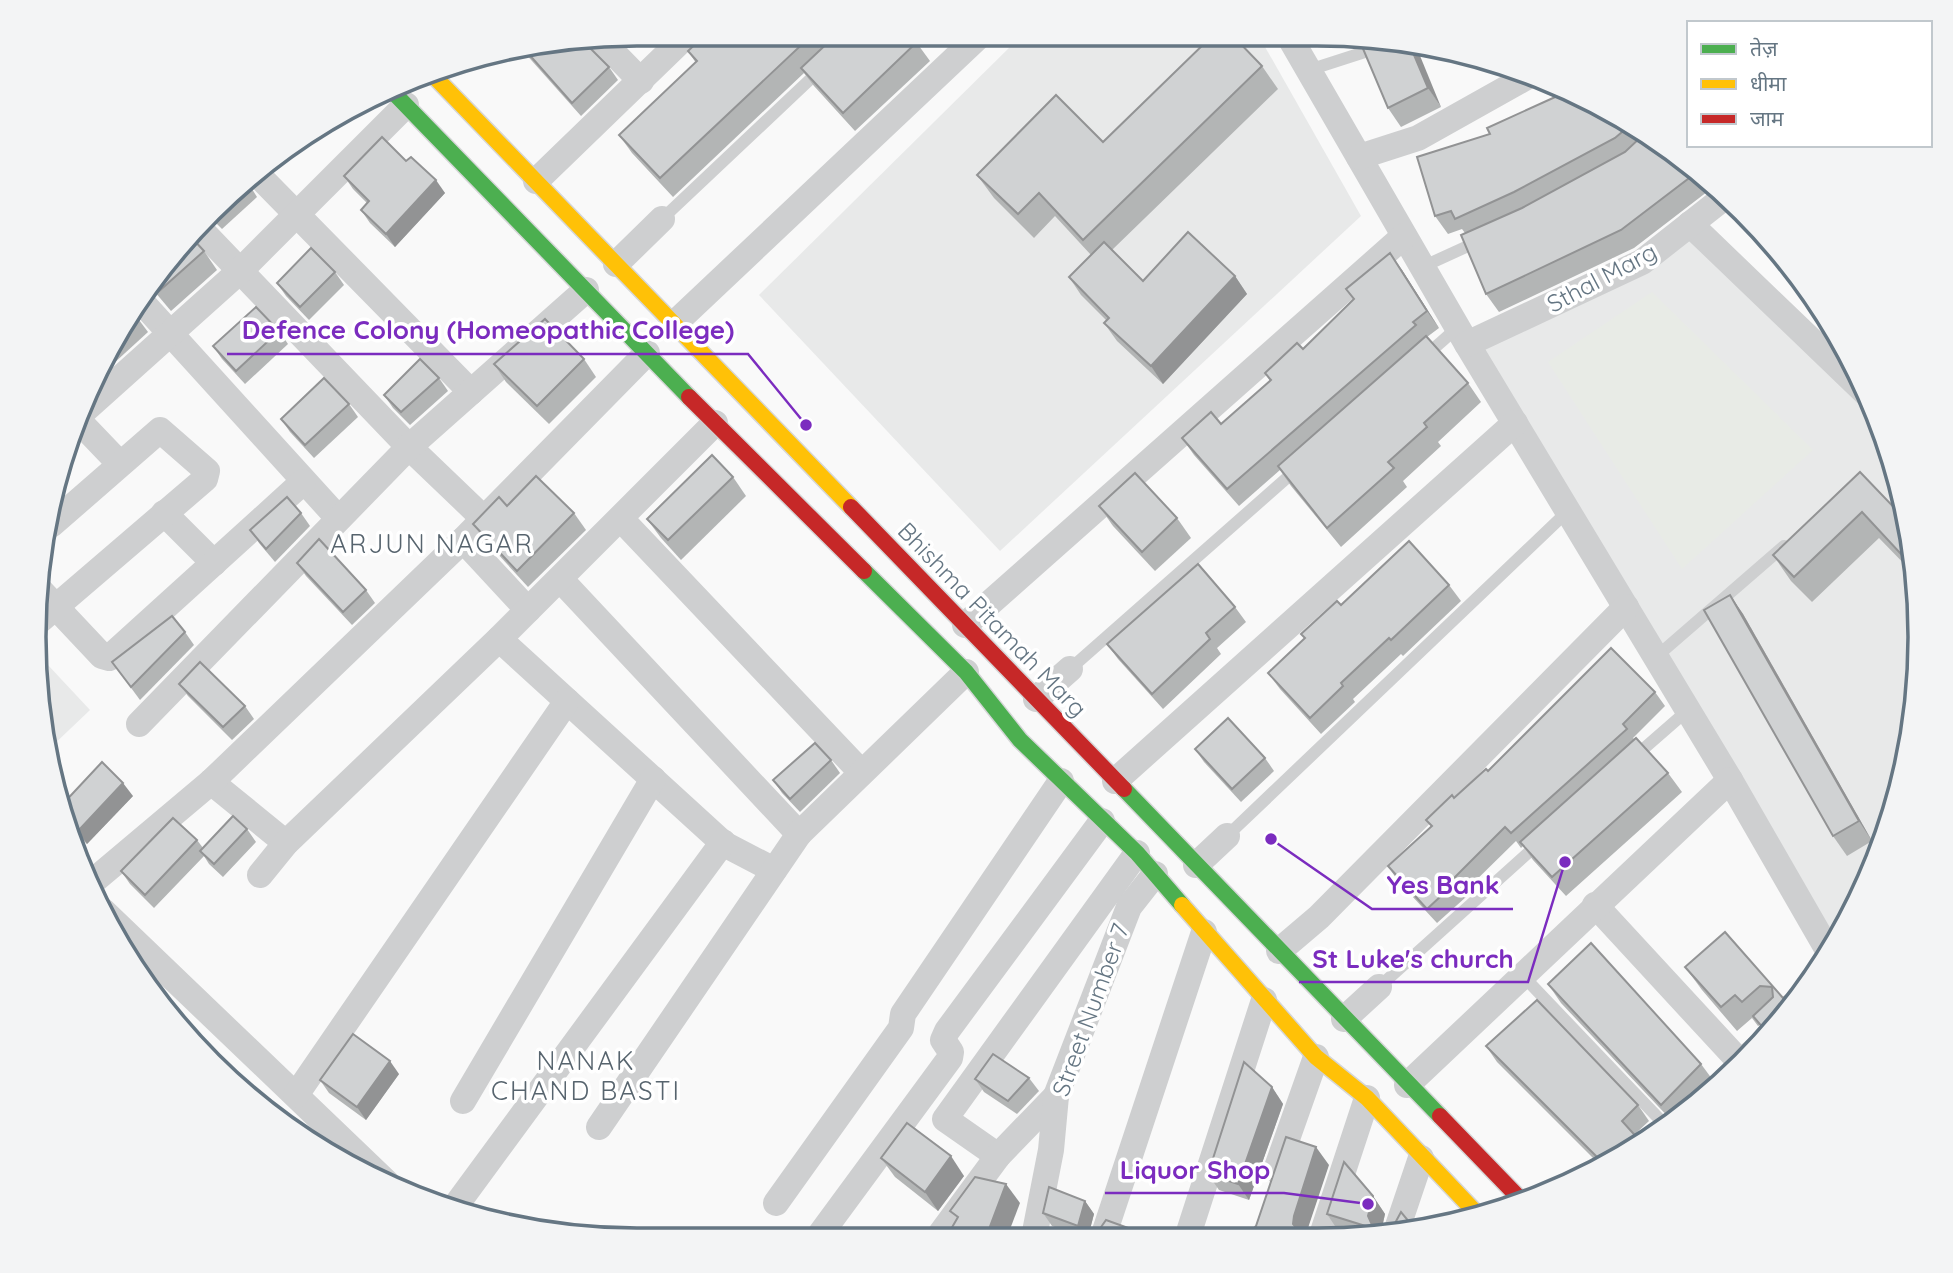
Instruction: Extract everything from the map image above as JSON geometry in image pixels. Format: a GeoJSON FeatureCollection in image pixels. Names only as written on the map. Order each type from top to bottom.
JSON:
{"type":"FeatureCollection","features":[{"type":"Feature","properties":{"kind":"main road","name":"Bhishma Pitamah Marg"},"geometry":{"type":"LineString","coordinates":[[438,80],[1514,1193]]}},
{"type":"Feature","properties":{"kind":"main road"},"geometry":{"type":"LineString","coordinates":[[399,98],[715,423],[966,672],[1020,740],[1137,853],[1316,1057],[1367,1098],[1466,1208]]}},
{"type":"Feature","properties":{"kind":"street"},"geometry":{"type":"LineString","coordinates":[[536,181],[676,46]]}},
{"type":"Feature","properties":{"kind":"street"},"geometry":{"type":"LineString","coordinates":[[674,324],[968,46]]}},
{"type":"Feature","properties":{"kind":"street"},"geometry":{"type":"LineString","coordinates":[[1295,46],[1462,336],[1730,780],[1823,941]]}},
{"type":"Feature","properties":{"kind":"street"},"geometry":{"type":"LineString","coordinates":[[607,47],[641,82]]}},
{"type":"Feature","properties":{"kind":"street"},"geometry":{"type":"LineString","coordinates":[[1359,157],[1418,138],[1519,81]]}},
{"type":"Feature","properties":{"kind":"street"},"geometry":{"type":"LineString","coordinates":[[103,381],[169,334],[241,270],[297,214],[399,98]]}},
{"type":"Feature","properties":{"kind":"street"},"geometry":{"type":"LineString","coordinates":[[263,180],[471,392]]}},
{"type":"Feature","properties":{"kind":"street","name":"Sthal Marg"},"geometry":{"type":"LineString","coordinates":[[1462,336],[1642,262],[1717,202]]}},
{"type":"Feature","properties":{"kind":"street"},"geometry":{"type":"LineString","coordinates":[[616,264],[662,219]]}},
{"type":"Feature","properties":{"kind":"street"},"geometry":{"type":"LineString","coordinates":[[1690,224],[1847,375]]}},
{"type":"Feature","properties":{"kind":"street"},"geometry":{"type":"LineString","coordinates":[[205,234],[409,447],[482,517]]}},
{"type":"Feature","properties":{"kind":"street"},"geometry":{"type":"LineString","coordinates":[[965,625],[1404,236]]}},
{"type":"Feature","properties":{"kind":"street"},"geometry":{"type":"LineString","coordinates":[[139,724],[409,447],[586,290]]}},
{"type":"Feature","properties":{"kind":"street"},"geometry":{"type":"LineString","coordinates":[[146,307],[338,518]]}},
{"type":"Feature","properties":{"kind":"street"},"geometry":{"type":"LineString","coordinates":[[97,878],[211,782],[463,540],[482,517],[647,353]]}},
{"type":"Feature","properties":{"kind":"street"},"geometry":{"type":"LineString","coordinates":[[260,875],[286,843],[499,639],[715,423]]}},
{"type":"Feature","properties":{"kind":"street"},"geometry":{"type":"LineString","coordinates":[[1115,781],[1515,423]]}},
{"type":"Feature","properties":{"kind":"street"},"geometry":{"type":"LineString","coordinates":[[84,427],[120,464]]}},
{"type":"Feature","properties":{"kind":"street"},"geometry":{"type":"LineString","coordinates":[[47,615],[205,479],[206,471],[160,430],[58,518]]}},
{"type":"Feature","properties":{"kind":"street"},"geometry":{"type":"LineString","coordinates":[[47,615],[102,656],[109,658],[303,482]]}},
{"type":"Feature","properties":{"kind":"street"},"geometry":{"type":"LineString","coordinates":[[164,513],[215,563]]}},
{"type":"Feature","properties":{"kind":"street"},"geometry":{"type":"LineString","coordinates":[[621,519],[861,772]]}},
{"type":"Feature","properties":{"kind":"street"},"geometry":{"type":"LineString","coordinates":[[463,540],[528,610]]}},
{"type":"Feature","properties":{"kind":"street"},"geometry":{"type":"LineString","coordinates":[[559,579],[799,834]]}},
{"type":"Feature","properties":{"kind":"street"},"geometry":{"type":"LineString","coordinates":[[1279,951],[1319,917],[1626,607]]}},
{"type":"Feature","properties":{"kind":"street"},"geometry":{"type":"LineString","coordinates":[[499,639],[723,842],[774,870]]}},
{"type":"Feature","properties":{"kind":"street"},"geometry":{"type":"LineString","coordinates":[[1036,699],[1070,669]]}},
{"type":"Feature","properties":{"kind":"street"},"geometry":{"type":"LineString","coordinates":[[599,1127],[799,834],[966,672]]}},
{"type":"Feature","properties":{"kind":"street"},"geometry":{"type":"LineString","coordinates":[[296,1095],[567,701]]}},
{"type":"Feature","properties":{"kind":"street"},"geometry":{"type":"LineString","coordinates":[[463,1101],[653,779]]}},
{"type":"Feature","properties":{"kind":"street"},"geometry":{"type":"LineString","coordinates":[[1408,1084],[1730,780]]}},
{"type":"Feature","properties":{"kind":"street"},"geometry":{"type":"LineString","coordinates":[[776,1203],[901,1028],[902,1014],[1061,781]]}},
{"type":"Feature","properties":{"kind":"street"},"geometry":{"type":"LineString","coordinates":[[211,782],[286,843]]}},
{"type":"Feature","properties":{"kind":"street"},"geometry":{"type":"LineString","coordinates":[[826,1227],[950,1058],[951,1052],[943,1040],[947,1031],[1102,821]]}},
{"type":"Feature","properties":{"kind":"street"},"geometry":{"type":"LineString","coordinates":[[1196,865],[1227,836]]}},
{"type":"Feature","properties":{"kind":"street"},"geometry":{"type":"LineString","coordinates":[[460,1200],[723,842]]}},
{"type":"Feature","properties":{"kind":"street"},"geometry":{"type":"LineString","coordinates":[[998,1156],[945,1119],[1137,853]]}},
{"type":"Feature","properties":{"kind":"street","name":"Street Number 7"},"geometry":{"type":"LineString","coordinates":[[1036,1227],[1051,1150],[1056,1096],[1129,907],[1155,874]]}},
{"type":"Feature","properties":{"kind":"street"},"geometry":{"type":"LineString","coordinates":[[1595,905],[1733,1055]]}},
{"type":"Feature","properties":{"kind":"street"},"geometry":{"type":"LineString","coordinates":[[125,932],[364,1161]]}},
{"type":"Feature","properties":{"kind":"street"},"geometry":{"type":"LineString","coordinates":[[1106,1227],[1205,932]]}},
{"type":"Feature","properties":{"kind":"street"},"geometry":{"type":"LineString","coordinates":[[1344,1019],[1379,987]]}},
{"type":"Feature","properties":{"kind":"street"},"geometry":{"type":"LineString","coordinates":[[1191,1227],[1264,1000]]}},
{"type":"Feature","properties":{"kind":"street"},"geometry":{"type":"LineString","coordinates":[[1266,1199],[1316,1057]]}},
{"type":"Feature","properties":{"kind":"street"},"geometry":{"type":"LineString","coordinates":[[946,1227],[998,1156],[1056,1096]]}},
{"type":"Feature","properties":{"kind":"street"},"geometry":{"type":"LineString","coordinates":[[1325,1227],[1367,1098]]}},
{"type":"Feature","properties":{"kind":"street"},"geometry":{"type":"LineString","coordinates":[[1400,1221],[1421,1158]]}},
{"type":"Feature","properties":{"kind":"lane"},"geometry":{"type":"LineString","coordinates":[[1309,70],[1374,49]]}},
{"type":"Feature","properties":{"kind":"lane"},"geometry":{"type":"LineString","coordinates":[[662,219],[830,59]]}},
{"type":"Feature","properties":{"kind":"lane"},"geometry":{"type":"LineString","coordinates":[[1422,267],[1494,234]]}},
{"type":"Feature","properties":{"kind":"lane"},"geometry":{"type":"LineString","coordinates":[[1415,365],[1462,336]]}},
{"type":"Feature","properties":{"kind":"lane"},"geometry":{"type":"LineString","coordinates":[[1070,669],[1311,457]]}},
{"type":"Feature","properties":{"kind":"lane"},"geometry":{"type":"LineString","coordinates":[[1227,836],[1568,511]]}},
{"type":"Feature","properties":{"kind":"lane"},"geometry":{"type":"LineString","coordinates":[[1656,657],[1784,546]]}},
{"type":"Feature","properties":{"kind":"lane"},"geometry":{"type":"LineString","coordinates":[[1626,765],[1688,710]]}},
{"type":"Feature","properties":{"kind":"lane"},"geometry":{"type":"LineString","coordinates":[[1379,987],[1554,830]]}},
{"type":"Feature","properties":{"kind":"lane"},"geometry":{"type":"LineString","coordinates":[[1523,976],[1658,1118]]}},
{"type":"Feature","properties":{"kind":"shaded area"},"geometry":{"type":"Polygon","coordinates":[[[1011,46],[1265,46],[1361,216],[1000,551],[759,295],[1011,46]]]}},
{"type":"Feature","properties":{"kind":"shaded area"},"geometry":{"type":"Polygon","coordinates":[[[1690,224],[1847,375],[1876,447],[1896,521],[1908,636],[1902,714],[1887,789],[1863,863],[1822,941],[1467,344],[1690,224]]]}},
{"type":"Feature","properties":{"kind":"shaded area"},"geometry":{"type":"Polygon","coordinates":[[[1652,292],[1813,450],[1682,569],[1548,362],[1652,292]]]}},
{"type":"Feature","properties":{"kind":"shaded area"},"geometry":{"type":"Polygon","coordinates":[[[47,664],[90,710],[56,743],[51,714],[47,664]]]}},
{"type":"Feature","properties":{"kind":"building"},"geometry":{"type":"Polygon","coordinates":[[[693,46],[800,46],[660,178],[619,135],[697,61],[688,51],[693,46]]]}},
{"type":"Feature","properties":{"kind":"building"},"geometry":{"type":"Polygon","coordinates":[[[824,46],[913,46],[843,113],[801,68],[824,46]]]}},
{"type":"Feature","properties":{"kind":"building"},"geometry":{"type":"Polygon","coordinates":[[[1202,46],[1243,46],[1262,66],[1083,240],[1039,193],[1018,214],[977,175],[1056,95],[1103,142],[1202,46]]]}},
{"type":"Feature","properties":{"kind":"building"},"geometry":{"type":"Polygon","coordinates":[[[590,48],[609,67],[572,103],[530,56],[590,48]]]}},
{"type":"Feature","properties":{"kind":"building"},"geometry":{"type":"Polygon","coordinates":[[[1363,48],[1414,54],[1428,88],[1388,108],[1363,48]]]}},
{"type":"Feature","properties":{"kind":"building"},"geometry":{"type":"Polygon","coordinates":[[[1557,96],[1623,131],[1514,192],[1455,219],[1451,211],[1435,216],[1417,157],[1490,134],[1487,128],[1557,96]]]}},
{"type":"Feature","properties":{"kind":"building"},"geometry":{"type":"Polygon","coordinates":[[[382,137],[406,161],[411,157],[436,180],[386,234],[361,210],[369,201],[344,176],[382,137]]]}},
{"type":"Feature","properties":{"kind":"building"},"geometry":{"type":"Polygon","coordinates":[[[1637,140],[1689,178],[1621,230],[1486,294],[1461,235],[1522,208],[1625,152],[1637,140]]]}},
{"type":"Feature","properties":{"kind":"building"},"geometry":{"type":"Polygon","coordinates":[[[1188,232],[1235,276],[1151,366],[1104,323],[1109,318],[1069,277],[1104,242],[1143,281],[1188,232]]]}},
{"type":"Feature","properties":{"kind":"building"},"geometry":{"type":"Polygon","coordinates":[[[196,243],[204,251],[158,292],[168,277],[196,243]]]}},
{"type":"Feature","properties":{"kind":"building"},"geometry":{"type":"Polygon","coordinates":[[[311,248],[335,272],[300,307],[277,283],[311,248]]]}},
{"type":"Feature","properties":{"kind":"building"},"geometry":{"type":"Polygon","coordinates":[[[1390,253],[1427,311],[1413,322],[1416,325],[1227,489],[1182,438],[1211,412],[1221,424],[1271,380],[1265,373],[1297,343],[1303,349],[1354,299],[1346,289],[1390,253]]]}},
{"type":"Feature","properties":{"kind":"building"},"geometry":{"type":"Polygon","coordinates":[[[256,307],[279,331],[236,371],[213,346],[256,307]]]}},
{"type":"Feature","properties":{"kind":"building"},"geometry":{"type":"Polygon","coordinates":[[[545,319],[584,359],[537,406],[494,364],[545,319]]]}},
{"type":"Feature","properties":{"kind":"building"},"geometry":{"type":"Polygon","coordinates":[[[1426,336],[1468,383],[1424,423],[1427,427],[1388,462],[1394,468],[1327,528],[1278,466],[1426,336]]]}},
{"type":"Feature","properties":{"kind":"building"},"geometry":{"type":"Polygon","coordinates":[[[420,359],[439,378],[401,412],[384,395],[420,359]]]}},
{"type":"Feature","properties":{"kind":"building"},"geometry":{"type":"Polygon","coordinates":[[[324,378],[349,404],[305,445],[281,419],[324,378]]]}},
{"type":"Feature","properties":{"kind":"building"},"geometry":{"type":"Polygon","coordinates":[[[712,455],[733,477],[668,540],[647,519],[712,455]]]}},
{"type":"Feature","properties":{"kind":"building"},"geometry":{"type":"Polygon","coordinates":[[[1860,472],[1892,506],[1901,554],[1862,512],[1794,577],[1773,555],[1860,472]]]}},
{"type":"Feature","properties":{"kind":"building"},"geometry":{"type":"Polygon","coordinates":[[[1135,473],[1177,518],[1142,552],[1099,506],[1135,473]]]}},
{"type":"Feature","properties":{"kind":"building"},"geometry":{"type":"Polygon","coordinates":[[[536,476],[574,513],[517,571],[473,524],[499,497],[507,506],[536,476]]]}},
{"type":"Feature","properties":{"kind":"building"},"geometry":{"type":"Polygon","coordinates":[[[287,497],[301,513],[266,549],[250,530],[287,497]]]}},
{"type":"Feature","properties":{"kind":"building"},"geometry":{"type":"Polygon","coordinates":[[[319,539],[366,590],[343,612],[297,563],[319,539]]]}},
{"type":"Feature","properties":{"kind":"building"},"geometry":{"type":"Polygon","coordinates":[[[1409,541],[1449,585],[1341,683],[1343,686],[1310,718],[1268,673],[1305,638],[1301,634],[1337,601],[1341,605],[1409,541]]]}},
{"type":"Feature","properties":{"kind":"building"},"geometry":{"type":"Polygon","coordinates":[[[1198,564],[1235,607],[1206,633],[1210,639],[1152,694],[1107,644],[1198,564]]]}},
{"type":"Feature","properties":{"kind":"building"},"geometry":{"type":"Polygon","coordinates":[[[1730,595],[1859,821],[1833,836],[1704,610],[1730,595]]]}},
{"type":"Feature","properties":{"kind":"building"},"geometry":{"type":"Polygon","coordinates":[[[172,616],[185,632],[131,687],[112,662],[172,616]]]}},
{"type":"Feature","properties":{"kind":"building"},"geometry":{"type":"Polygon","coordinates":[[[1611,648],[1655,692],[1623,724],[1627,729],[1511,833],[1505,827],[1453,879],[1456,882],[1427,909],[1388,866],[1432,826],[1426,820],[1452,795],[1454,798],[1486,769],[1488,771],[1611,648]]]}},
{"type":"Feature","properties":{"kind":"building"},"geometry":{"type":"Polygon","coordinates":[[[200,662],[245,706],[223,727],[179,684],[200,662]]]}},
{"type":"Feature","properties":{"kind":"building"},"geometry":{"type":"Polygon","coordinates":[[[1228,718],[1265,758],[1232,789],[1195,749],[1228,718]]]}},
{"type":"Feature","properties":{"kind":"building"},"geometry":{"type":"Polygon","coordinates":[[[1636,738],[1668,773],[1552,877],[1520,842],[1636,738]]]}},
{"type":"Feature","properties":{"kind":"building"},"geometry":{"type":"Polygon","coordinates":[[[815,743],[831,760],[790,799],[773,780],[815,743]]]}},
{"type":"Feature","properties":{"kind":"building"},"geometry":{"type":"Polygon","coordinates":[[[102,762],[123,783],[79,830],[69,798],[102,762]]]}},
{"type":"Feature","properties":{"kind":"building"},"geometry":{"type":"Polygon","coordinates":[[[233,816],[247,829],[214,864],[200,851],[233,816]]]}},
{"type":"Feature","properties":{"kind":"building"},"geometry":{"type":"Polygon","coordinates":[[[173,818],[197,840],[145,895],[121,871],[173,818]]]}},
{"type":"Feature","properties":{"kind":"building"},"geometry":{"type":"Polygon","coordinates":[[[1725,932],[1784,997],[1761,1026],[1753,1016],[1773,997],[1772,987],[1760,986],[1742,1002],[1735,995],[1721,1007],[1685,967],[1725,932]]]}},
{"type":"Feature","properties":{"kind":"building"},"geometry":{"type":"Polygon","coordinates":[[[1591,943],[1701,1064],[1661,1105],[1548,984],[1591,943]]]}},
{"type":"Feature","properties":{"kind":"building"},"geometry":{"type":"Polygon","coordinates":[[[1537,1000],[1638,1105],[1622,1121],[1634,1135],[1597,1157],[1486,1046],[1537,1000]]]}},
{"type":"Feature","properties":{"kind":"building"},"geometry":{"type":"Polygon","coordinates":[[[353,1034],[390,1061],[357,1107],[320,1080],[353,1034]]]}},
{"type":"Feature","properties":{"kind":"building"},"geometry":{"type":"Polygon","coordinates":[[[993,1054],[1029,1078],[1008,1101],[975,1079],[993,1054]]]}},
{"type":"Feature","properties":{"kind":"building"},"geometry":{"type":"Polygon","coordinates":[[[1244,1062],[1272,1087],[1238,1184],[1208,1174],[1244,1062]]]}},
{"type":"Feature","properties":{"kind":"building"},"geometry":{"type":"Polygon","coordinates":[[[907,1123],[951,1156],[925,1192],[881,1158],[907,1123]]]}},
{"type":"Feature","properties":{"kind":"building"},"geometry":{"type":"Polygon","coordinates":[[[1286,1137],[1316,1147],[1294,1216],[1295,1227],[1256,1226],[1286,1137]]]}},
{"type":"Feature","properties":{"kind":"building"},"geometry":{"type":"Polygon","coordinates":[[[1344,1162],[1373,1196],[1368,1216],[1372,1224],[1363,1225],[1327,1214],[1344,1162]]]}},
{"type":"Feature","properties":{"kind":"building"},"geometry":{"type":"Polygon","coordinates":[[[975,1177],[1006,1184],[990,1227],[952,1227],[958,1217],[950,1211],[975,1177]]]}},
{"type":"Feature","properties":{"kind":"building"},"geometry":{"type":"Polygon","coordinates":[[[1049,1187],[1085,1201],[1078,1226],[1043,1213],[1049,1187]]]}},
{"type":"Feature","properties":{"kind":"building"},"geometry":{"type":"Polygon","coordinates":[[[1401,1212],[1407,1220],[1396,1222],[1401,1212]]]}},
{"type":"Feature","properties":{"kind":"building"},"geometry":{"type":"Polygon","coordinates":[[[1106,1220],[1125,1227],[1101,1227],[1106,1220]]]}},
{"type":"Feature","properties":{"kind":"traffic: fast"},"geometry":{"type":"LineString","coordinates":[[397,96],[689,397]]}},
{"type":"Feature","properties":{"kind":"traffic: fast"},"geometry":{"type":"LineString","coordinates":[[864,571],[966,672],[1020,740],[1137,853],[1182,905]]}},
{"type":"Feature","properties":{"kind":"traffic: fast"},"geometry":{"type":"LineString","coordinates":[[1124,789],[1440,1116]]}},
{"type":"Feature","properties":{"kind":"traffic: slow"},"geometry":{"type":"LineString","coordinates":[[438,80],[851,507]]}},
{"type":"Feature","properties":{"kind":"traffic: slow"},"geometry":{"type":"LineString","coordinates":[[1182,905],[1316,1057],[1367,1098],[1470,1207]]}},
{"type":"Feature","properties":{"kind":"traffic: jam"},"geometry":{"type":"LineString","coordinates":[[689,397],[864,571]]}},
{"type":"Feature","properties":{"kind":"traffic: jam"},"geometry":{"type":"LineString","coordinates":[[851,507],[1124,789]]}},
{"type":"Feature","properties":{"kind":"traffic: jam"},"geometry":{"type":"LineString","coordinates":[[1440,1116],[1514,1193]]}},
{"type":"Feature","properties":{"kind":"place","name":"Defence Colony (Homeopathic College)"},"geometry":{"type":"Point","coordinates":[806,425]}},
{"type":"Feature","properties":{"kind":"place","name":"Yes Bank"},"geometry":{"type":"Point","coordinates":[1271,839]}},
{"type":"Feature","properties":{"kind":"place","name":"St Luke's church"},"geometry":{"type":"Point","coordinates":[1565,862]}},
{"type":"Feature","properties":{"kind":"place","name":"Liquor Shop"},"geometry":{"type":"Point","coordinates":[1368,1204]}},
{"type":"Feature","properties":{"kind":"district","name":"ARJUN NAGAR"},"geometry":{"type":"Point","coordinates":[432,544]}},
{"type":"Feature","properties":{"kind":"district","name":"NANAK CHAND BASTI"},"geometry":{"type":"Point","coordinates":[586,1076]}}]}
